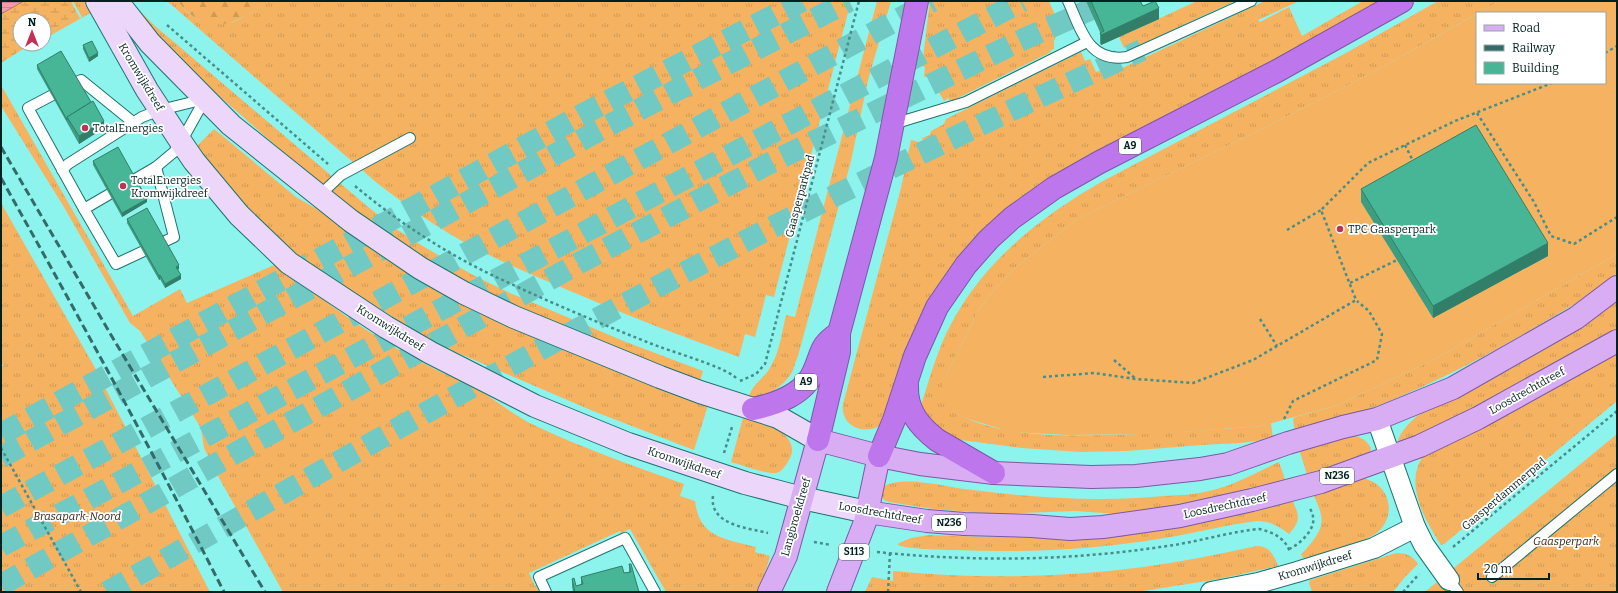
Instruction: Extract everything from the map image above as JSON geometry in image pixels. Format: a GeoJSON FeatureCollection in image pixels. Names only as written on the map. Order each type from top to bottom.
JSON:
{"type":"FeatureCollection","features":[{"type":"Feature","properties":{"kind":"highway","name":"A9"},"geometry":{"type":"LineString","coordinates":[[818,440],[840,352],[839,333],[878,191],[894,124],[917,1]]}},
{"type":"Feature","properties":{"kind":"highway","name":"A9"},"geometry":{"type":"LineString","coordinates":[[879,456],[894,420],[915,356],[937,307],[966,265],[989,239],[1018,213],[1054,188],[1098,163],[1277,71],[1402,1]]}},
{"type":"Feature","properties":{"kind":"highway","name":"A9"},"geometry":{"type":"LineString","coordinates":[[753,409],[790,397],[814,372],[822,348],[828,340],[839,333]]}},
{"type":"Feature","properties":{"kind":"highway","name":"A9"},"geometry":{"type":"LineString","coordinates":[[907,380],[908,399],[911,412],[922,426],[938,440],[994,473]]}},
{"type":"Feature","properties":{"kind":"main road","name":"Kromwijkdreef"},"geometry":{"type":"LineString","coordinates":[[97,1],[147,90],[194,161],[239,215],[289,263],[386,327],[430,353],[535,406],[628,444],[725,477],[802,498]]}},
{"type":"Feature","properties":{"kind":"main road","name":"Kromwijkdreef"},"geometry":{"type":"LineString","coordinates":[[117,1],[150,43],[204,99],[231,124],[350,221],[403,257],[452,286],[490,306],[632,366],[700,392],[778,417],[818,440]]}},
{"type":"Feature","properties":{"kind":"main road"},"geometry":{"type":"LineString","coordinates":[[818,440],[879,456],[920,464],[994,473],[1090,477],[1136,476],[1200,469],[1228,464],[1288,443],[1377,419],[1453,388],[1576,318],[1617,287]]}},
{"type":"Feature","properties":{"kind":"main road","name":"Loosdrechtdreef"},"geometry":{"type":"LineString","coordinates":[[802,498],[867,512],[927,521],[964,524],[1032,526],[1070,529],[1103,527],[1180,516],[1252,500],[1321,482],[1420,446],[1478,418],[1617,341]]}},
{"type":"Feature","properties":{"kind":"main road","name":"Langbroekdreef"},"geometry":{"type":"LineString","coordinates":[[769,592],[786,556],[818,440]]}},
{"type":"Feature","properties":{"kind":"main road","name":"S113"},"geometry":{"type":"LineString","coordinates":[[838,592],[865,522],[879,456]]}},
{"type":"Feature","properties":{"kind":"street"},"geometry":{"type":"LineString","coordinates":[[1377,419],[1389,458],[1414,527],[1435,562],[1454,586]]}},
{"type":"Feature","properties":{"kind":"street","name":"Kromwijkdreef"},"geometry":{"type":"LineString","coordinates":[[1211,592],[1258,583],[1374,548],[1414,527]]}},
{"type":"Feature","properties":{"kind":"lane"},"geometry":{"type":"LineString","coordinates":[[1068,1],[1087,42],[1094,50],[1103,55],[1119,58],[1126,57],[1251,1]]}},
{"type":"Feature","properties":{"kind":"lane"},"geometry":{"type":"LineString","coordinates":[[894,124],[966,102],[1087,42]]}},
{"type":"Feature","properties":{"kind":"lane"},"geometry":{"type":"LineString","coordinates":[[134,122],[81,80],[28,108],[116,264],[174,237],[156,167]]}},
{"type":"Feature","properties":{"kind":"lane"},"geometry":{"type":"LineString","coordinates":[[62,170],[68,164],[142,117],[160,110],[204,99]]}},
{"type":"Feature","properties":{"kind":"lane"},"geometry":{"type":"LineString","coordinates":[[84,209],[156,167],[174,152],[204,99]]}},
{"type":"Feature","properties":{"kind":"lane"},"geometry":{"type":"LineString","coordinates":[[319,196],[341,175],[410,138]]}},
{"type":"Feature","properties":{"kind":"lane"},"geometry":{"type":"LineString","coordinates":[[1492,577],[1617,474]]}},
{"type":"Feature","properties":{"kind":"lane"},"geometry":{"type":"LineString","coordinates":[[546,592],[539,577],[625,538],[655,592]]}},
{"type":"Feature","properties":{"kind":"path","name":"Gaasperparkpad"},"geometry":{"type":"LineString","coordinates":[[341,175],[399,221],[473,267],[652,344],[721,369],[733,375],[738,382],[756,374],[765,364],[859,1]]}},
{"type":"Feature","properties":{"kind":"path"},"geometry":{"type":"LineString","coordinates":[[163,21],[341,175]]}},
{"type":"Feature","properties":{"kind":"path"},"geometry":{"type":"LineString","coordinates":[[1606,52],[1617,46]]}},
{"type":"Feature","properties":{"kind":"path"},"geometry":{"type":"LineString","coordinates":[[1287,230],[1321,210],[1368,163],[1477,113],[1550,84]]}},
{"type":"Feature","properties":{"kind":"path"},"geometry":{"type":"LineString","coordinates":[[1477,113],[1534,202],[1551,236],[1574,244],[1617,217]]}},
{"type":"Feature","properties":{"kind":"path"},"geometry":{"type":"LineString","coordinates":[[1405,145],[1417,169]]}},
{"type":"Feature","properties":{"kind":"path"},"geometry":{"type":"LineString","coordinates":[[1043,377],[1094,373],[1136,379],[1193,383],[1252,360],[1356,300],[1321,210]]}},
{"type":"Feature","properties":{"kind":"path"},"geometry":{"type":"LineString","coordinates":[[1350,283],[1396,260]]}},
{"type":"Feature","properties":{"kind":"path"},"geometry":{"type":"LineString","coordinates":[[1260,319],[1277,346]]}},
{"type":"Feature","properties":{"kind":"path"},"geometry":{"type":"LineString","coordinates":[[1114,360],[1136,379]]}},
{"type":"Feature","properties":{"kind":"path","name":"Gaasperdammerpad"},"geometry":{"type":"LineString","coordinates":[[1403,592],[1415,577],[1617,411]]}},
{"type":"Feature","properties":{"kind":"path"},"geometry":{"type":"LineString","coordinates":[[1,448],[81,592]]}},
{"type":"Feature","properties":{"kind":"path"},"geometry":{"type":"LineString","coordinates":[[888,592],[890,553]]}},
{"type":"Feature","properties":{"kind":"green space"},"geometry":{"type":"Polygon","coordinates":[[[24,1],[71,1],[76,11],[66,22],[52,31],[52,12],[12,12],[12,52],[18,52],[1,63],[1,14],[24,1]]]}},
{"type":"Feature","properties":{"kind":"green space"},"geometry":{"type":"Polygon","coordinates":[[[73,1],[89,1],[94,11],[52,35],[52,31],[66,22],[76,11],[80,18],[82,17],[73,1]]]}},
{"type":"Feature","properties":{"kind":"green space"},"geometry":{"type":"Polygon","coordinates":[[[167,1],[178,1],[188,13],[201,20],[224,23],[236,21],[270,1],[851,1],[774,297],[766,295],[755,337],[745,334],[739,357],[595,302],[532,275],[462,241],[440,228],[377,183],[167,1]]]}},
{"type":"Feature","properties":{"kind":"green space"},"geometry":{"type":"Polygon","coordinates":[[[178,1],[270,1],[237,20],[224,24],[217,24],[209,23],[195,17],[178,1]]]}},
{"type":"Feature","properties":{"kind":"green space"},"geometry":{"type":"Polygon","coordinates":[[[877,1],[891,1],[868,80],[851,161],[798,356],[788,379],[767,394],[750,397],[751,391],[769,370],[774,360],[779,347],[786,315],[795,317],[877,1]]]}},
{"type":"Feature","properties":{"kind":"green space"},"geometry":{"type":"Polygon","coordinates":[[[930,1],[1049,1],[1058,22],[1054,40],[1054,49],[1050,50],[1051,52],[950,102],[948,98],[944,101],[930,76],[924,77],[925,67],[922,66],[930,1]]]}},
{"type":"Feature","properties":{"kind":"green space"},"geometry":{"type":"Polygon","coordinates":[[[1197,1],[1235,1],[1129,50],[1127,46],[1124,48],[1119,37],[1197,1]]]}},
{"type":"Feature","properties":{"kind":"green space"},"geometry":{"type":"Polygon","coordinates":[[[1265,1],[1299,1],[1258,20],[1260,22],[1289,7],[1302,36],[1363,1],[1383,1],[999,217],[881,425],[874,428],[861,429],[854,427],[849,423],[843,412],[843,404],[901,188],[911,140],[919,142],[923,140],[922,138],[930,135],[931,131],[944,124],[946,119],[1081,52],[1085,61],[1090,59],[1096,72],[1103,70],[1109,72],[1113,70],[1114,72],[1265,1]]]}},
{"type":"Feature","properties":{"kind":"green space"},"geometry":{"type":"Polygon","coordinates":[[[1438,1],[1500,1],[1480,12],[1476,12],[1476,14],[1375,71],[1278,121],[1079,218],[1016,267],[994,290],[978,311],[946,375],[957,414],[975,422],[1011,431],[1049,435],[1125,434],[1184,432],[1261,426],[1271,423],[1273,439],[1240,443],[1127,451],[1081,452],[1021,448],[961,440],[949,437],[939,432],[920,409],[938,352],[960,309],[975,286],[1012,246],[1054,212],[1101,182],[1346,53],[1438,1]]]}},
{"type":"Feature","properties":{"kind":"green space","name":"TPC Gaasperpark"},"geometry":{"type":"Polygon","coordinates":[[[1500,1],[1617,1],[1617,254],[1437,358],[1338,405],[1261,426],[1156,434],[1067,435],[1011,432],[965,418],[947,406],[943,395],[943,384],[978,311],[994,290],[1016,267],[1079,218],[1278,121],[1375,71],[1476,15],[1476,84],[1606,84],[1606,12],[1480,12],[1500,1]]]}},
{"type":"Feature","properties":{"kind":"green space"},"geometry":{"type":"Polygon","coordinates":[[[134,5],[154,25],[396,229],[473,275],[510,293],[626,342],[703,371],[699,385],[638,362],[448,277],[329,192],[161,45],[134,5]]]}},
{"type":"Feature","properties":{"kind":"green space"},"geometry":{"type":"Polygon","coordinates":[[[1,85],[133,316],[180,289],[187,303],[279,263],[330,305],[366,330],[404,353],[471,386],[527,421],[589,449],[684,484],[680,496],[695,501],[702,523],[708,530],[725,539],[756,547],[755,552],[770,556],[757,592],[666,592],[630,529],[621,533],[620,531],[529,573],[535,586],[537,585],[538,592],[283,592],[204,448],[201,428],[140,331],[130,323],[64,207],[1,106],[1,85]]]}},
{"type":"Feature","properties":{"kind":"green space"},"geometry":{"type":"Polygon","coordinates":[[[214,129],[296,197],[353,230],[709,402],[694,450],[593,411],[458,353],[415,331],[352,291],[313,271],[258,224],[195,148],[214,129]]]}},
{"type":"Feature","properties":{"kind":"green space","name":"Brasapark-Noord"},"geometry":{"type":"Polygon","coordinates":[[[1,203],[94,366],[210,592],[1,592],[1,370],[3,365],[1,362],[1,203]]]}},
{"type":"Feature","properties":{"kind":"green space"},"geometry":{"type":"Polygon","coordinates":[[[1617,254],[1617,279],[1505,345],[1446,376],[1404,395],[1340,420],[1295,434],[1293,419],[1295,417],[1338,405],[1437,358],[1617,254]]]}},
{"type":"Feature","properties":{"kind":"green space"},"geometry":{"type":"Polygon","coordinates":[[[1617,294],[1617,331],[1425,437],[1398,441],[1408,424],[1417,416],[1503,373],[1551,346],[1574,330],[1617,294]]]}},
{"type":"Feature","properties":{"kind":"green space"},"geometry":{"type":"Polygon","coordinates":[[[1617,346],[1617,401],[1441,545],[1423,513],[1416,489],[1418,466],[1424,455],[1617,346]]]}},
{"type":"Feature","properties":{"kind":"green space"},"geometry":{"type":"Polygon","coordinates":[[[744,414],[770,425],[786,436],[791,443],[792,451],[789,460],[780,471],[771,473],[731,462],[744,414]]]}},
{"type":"Feature","properties":{"kind":"green space","name":"Gaasperpark"},"geometry":{"type":"Polygon","coordinates":[[[1617,434],[1617,592],[1425,592],[1426,591],[1617,434]]]}},
{"type":"Feature","properties":{"kind":"green space"},"geometry":{"type":"Polygon","coordinates":[[[1349,435],[1359,437],[1366,442],[1371,448],[1369,456],[1308,478],[1300,452],[1313,445],[1349,435]]]}},
{"type":"Feature","properties":{"kind":"green space"},"geometry":{"type":"Polygon","coordinates":[[[1279,462],[1287,485],[1132,515],[1075,511],[996,514],[933,509],[889,502],[883,499],[881,493],[881,488],[890,484],[913,482],[997,493],[1045,497],[1116,499],[1186,495],[1227,486],[1279,462]]]}},
{"type":"Feature","properties":{"kind":"green space"},"geometry":{"type":"Polygon","coordinates":[[[1362,478],[1379,486],[1388,500],[1388,516],[1384,524],[1378,532],[1365,540],[1330,552],[1303,558],[1301,554],[1317,535],[1321,523],[1320,512],[1312,491],[1362,478]]]}},
{"type":"Feature","properties":{"kind":"green space"},"geometry":{"type":"Polygon","coordinates":[[[1291,497],[1296,508],[1298,520],[1289,534],[1274,524],[1257,521],[1133,543],[1057,550],[980,551],[925,549],[898,545],[899,543],[911,538],[929,535],[991,537],[1075,535],[1291,497]]]}},
{"type":"Feature","properties":{"kind":"green space"},"geometry":{"type":"Polygon","coordinates":[[[1261,546],[1271,552],[1278,566],[1219,579],[1137,592],[865,592],[872,577],[893,581],[893,571],[924,574],[1018,576],[1112,571],[1200,558],[1261,546]]]}},
{"type":"Feature","properties":{"kind":"green space"},"geometry":{"type":"Polygon","coordinates":[[[1396,553],[1409,556],[1418,564],[1393,592],[1312,592],[1309,583],[1310,580],[1396,553]]]}},
{"type":"Feature","properties":{"kind":"shaded area"},"geometry":{"type":"Polygon","coordinates":[[[1,1],[24,1],[1,14],[1,1]]]}},
{"type":"Feature","properties":{"kind":"building"},"geometry":{"type":"Polygon","coordinates":[[[1091,1],[1140,1],[1143,6],[1155,1],[1159,8],[1101,35],[1100,33],[1104,31],[1091,1]]]}},
{"type":"Feature","properties":{"kind":"building"},"geometry":{"type":"Polygon","coordinates":[[[92,41],[98,53],[89,58],[83,45],[92,41]]]}},
{"type":"Feature","properties":{"kind":"building"},"geometry":{"type":"Polygon","coordinates":[[[61,51],[91,102],[67,117],[67,120],[37,65],[61,51]]]}},
{"type":"Feature","properties":{"kind":"building"},"geometry":{"type":"Polygon","coordinates":[[[93,101],[104,121],[79,136],[67,117],[93,101]]]}},
{"type":"Feature","properties":{"kind":"building"},"geometry":{"type":"Polygon","coordinates":[[[1476,125],[1548,243],[1433,306],[1361,189],[1476,125]]]}},
{"type":"Feature","properties":{"kind":"building"},"geometry":{"type":"Polygon","coordinates":[[[118,147],[147,199],[122,213],[93,161],[118,147]]]}},
{"type":"Feature","properties":{"kind":"building"},"geometry":{"type":"Polygon","coordinates":[[[147,208],[179,265],[176,267],[181,275],[165,284],[127,219],[147,208]]]}},
{"type":"Feature","properties":{"kind":"building"},"geometry":{"type":"Polygon","coordinates":[[[629,564],[631,564],[639,592],[575,592],[572,579],[574,578],[576,586],[583,584],[581,577],[622,566],[624,573],[631,572],[629,564]]]}},
{"type":"Feature","properties":{"kind":"tunnel"},"geometry":{"type":"LineString","coordinates":[[1,434],[587,112],[802,1]]}},
{"type":"Feature","properties":{"kind":"tunnel"},"geometry":{"type":"LineString","coordinates":[[1,457],[596,132],[849,1]]}},
{"type":"Feature","properties":{"kind":"tunnel"},"geometry":{"type":"LineString","coordinates":[[1,507],[932,1]]}},
{"type":"Feature","properties":{"kind":"tunnel"},"geometry":{"type":"LineString","coordinates":[[1,546],[635,205],[1022,1]]}},
{"type":"Feature","properties":{"kind":"tunnel"},"geometry":{"type":"LineString","coordinates":[[1,585],[248,446],[581,262],[768,164],[1026,38],[1110,1]]}},
{"type":"Feature","properties":{"kind":"tunnel"},"geometry":{"type":"LineString","coordinates":[[107,592],[459,394],[672,279],[905,161],[1142,50]]}},
{"type":"Feature","properties":{"kind":"railway"},"geometry":{"type":"LineString","coordinates":[[1,147],[114,340],[265,592]]}},
{"type":"Feature","properties":{"kind":"railway"},"geometry":{"type":"LineString","coordinates":[[1,178],[115,384],[224,592]]}},
{"type":"Feature","properties":{"kind":"place","name":"TotalEnergies"},"geometry":{"type":"Point","coordinates":[85,128]}},
{"type":"Feature","properties":{"kind":"place","name":"TotalEnergies Kromwijkdreef"},"geometry":{"type":"Point","coordinates":[123,186]}},
{"type":"Feature","properties":{"kind":"place","name":"TPC Gaasperpark"},"geometry":{"type":"Point","coordinates":[1340,229]}}]}
